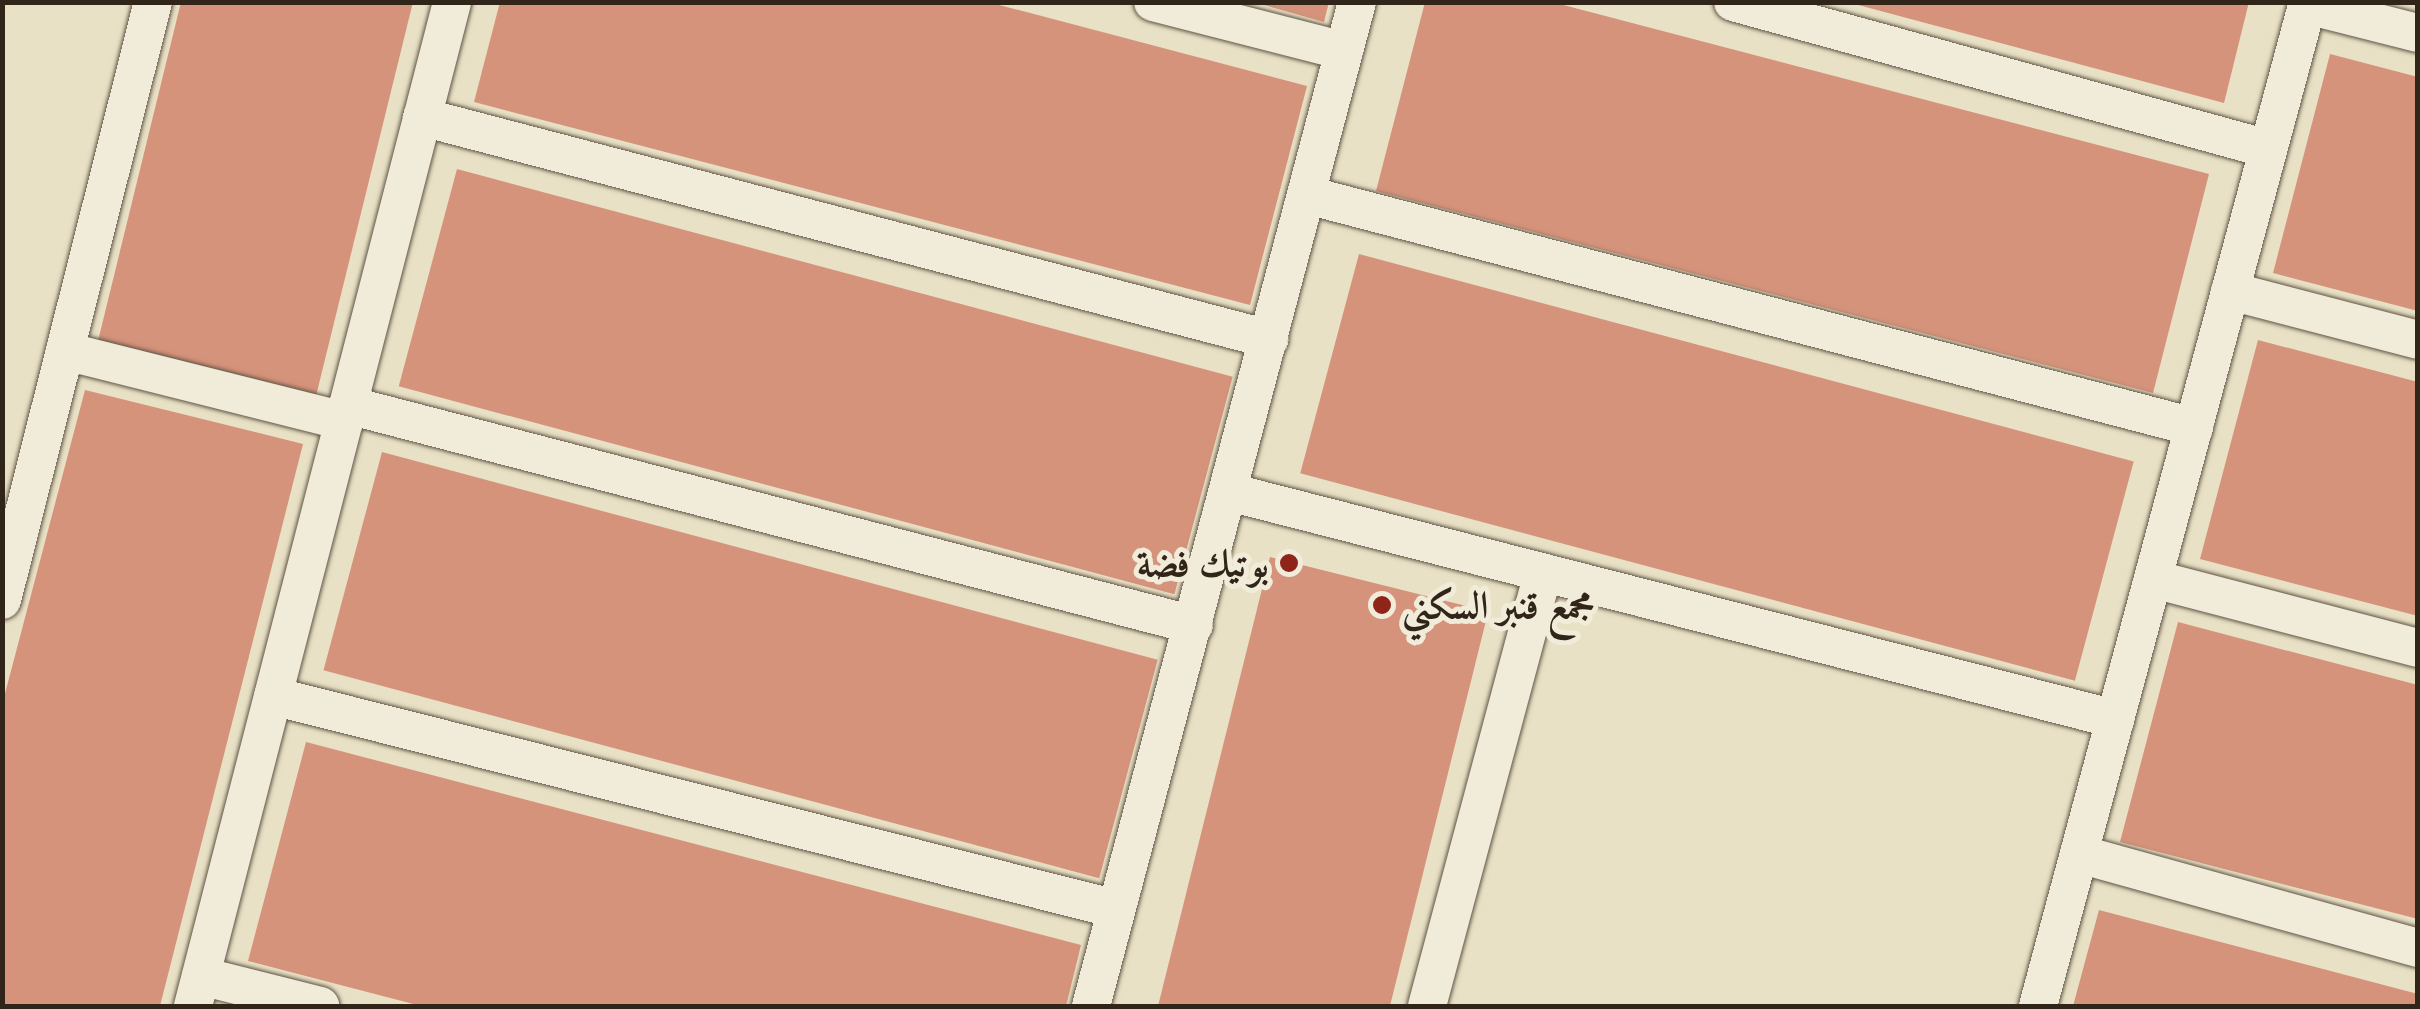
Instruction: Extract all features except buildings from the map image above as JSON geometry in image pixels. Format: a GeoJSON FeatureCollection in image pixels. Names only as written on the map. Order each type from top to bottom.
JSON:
{"type":"FeatureCollection","features":[{"type":"Feature","properties":{"kind":"street"},"geometry":{"type":"LineString","coordinates":[[2,600],[153,2]]}},
{"type":"Feature","properties":{"kind":"street"},"geometry":{"type":"LineString","coordinates":[[320,1006],[197,991],[452,2]]}},
{"type":"Feature","properties":{"kind":"street"},"geometry":{"type":"LineString","coordinates":[[1153,2],[1344,51]]}},
{"type":"Feature","properties":{"kind":"street"},"geometry":{"type":"LineString","coordinates":[[1091,1006],[1357,2]]}},
{"type":"Feature","properties":{"kind":"street"},"geometry":{"type":"LineString","coordinates":[[1733,2],[2268,149]]}},
{"type":"Feature","properties":{"kind":"street"},"geometry":{"type":"LineString","coordinates":[[2038,1006],[2308,4],[2418,34]]}},
{"type":"Feature","properties":{"kind":"street"},"geometry":{"type":"LineString","coordinates":[[422,117],[1269,338]]}},
{"type":"Feature","properties":{"kind":"street"},"geometry":{"type":"LineString","coordinates":[[1307,195],[2194,426]]}},
{"type":"Feature","properties":{"kind":"street"},"geometry":{"type":"LineString","coordinates":[[2230,291],[2418,340]]}},
{"type":"Feature","properties":{"kind":"street"},"geometry":{"type":"LineString","coordinates":[[65,351],[346,413],[1194,626]]}},
{"type":"Feature","properties":{"kind":"street"},"geometry":{"type":"LineString","coordinates":[[1228,492],[2115,719]]}},
{"type":"Feature","properties":{"kind":"street"},"geometry":{"type":"LineString","coordinates":[[1427,1006],[1543,573]]}},
{"type":"Feature","properties":{"kind":"street"},"geometry":{"type":"LineString","coordinates":[[2153,579],[2418,648]]}},
{"type":"Feature","properties":{"kind":"street"},"geometry":{"type":"LineString","coordinates":[[274,696],[1116,910]]}},
{"type":"Feature","properties":{"kind":"street"},"geometry":{"type":"LineString","coordinates":[[2079,854],[2418,948]]}},
{"type":"Feature","properties":{"kind":"place","name":"بوتيك فضة"},"geometry":{"type":"Point","coordinates":[1289,563]}},
{"type":"Feature","properties":{"kind":"place","name":"مجمع قنبر السكني"},"geometry":{"type":"Point","coordinates":[1382,605]}}]}
